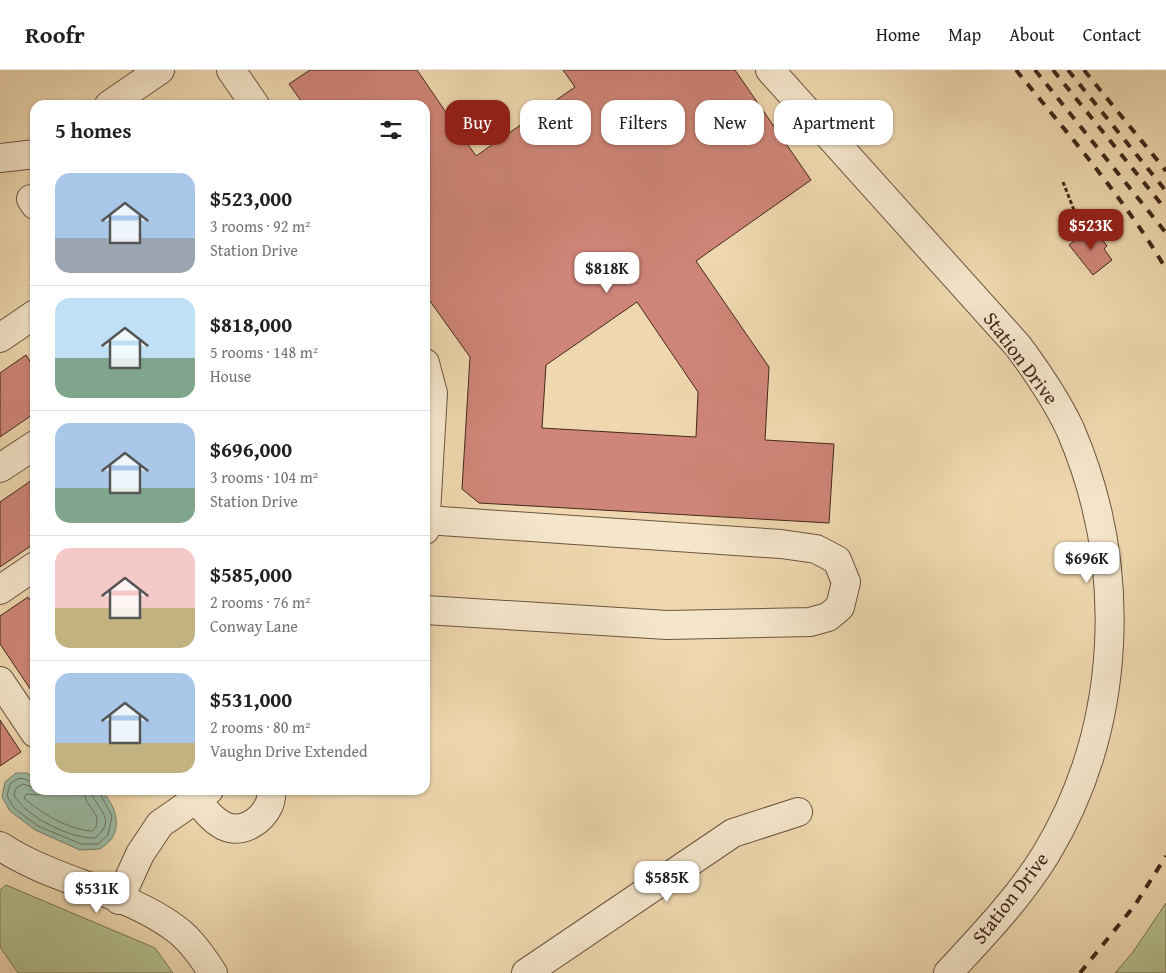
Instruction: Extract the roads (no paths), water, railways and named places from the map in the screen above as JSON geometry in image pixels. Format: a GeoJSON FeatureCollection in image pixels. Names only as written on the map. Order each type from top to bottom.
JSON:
{"type":"FeatureCollection","features":[{"type":"Feature","properties":{"kind":"street"},"geometry":{"type":"LineString","coordinates":[[231,70],[252,100]]}},
{"type":"Feature","properties":{"kind":"street","name":"Station Drive"},"geometry":{"type":"LineString","coordinates":[[770,70],[1015,343],[1044,381],[1069,428],[1080,454],[1100,523],[1108,578],[1110,641],[1103,703],[1097,733],[1089,758],[1071,805],[1046,854],[1018,895],[948,973]]}},
{"type":"Feature","properties":{"kind":"street"},"geometry":{"type":"LineString","coordinates":[[115,100],[147,74]]}},
{"type":"Feature","properties":{"kind":"street"},"geometry":{"type":"LineString","coordinates":[[0,158],[30,155]]}},
{"type":"Feature","properties":{"kind":"street"},"geometry":{"type":"LineString","coordinates":[[0,338],[30,317]]}},
{"type":"Feature","properties":{"kind":"street"},"geometry":{"type":"LineString","coordinates":[[430,382],[433,393],[430,447]]}},
{"type":"Feature","properties":{"kind":"street"},"geometry":{"type":"LineString","coordinates":[[0,468],[30,448]]}},
{"type":"Feature","properties":{"kind":"street"},"geometry":{"type":"LineString","coordinates":[[430,520],[781,544],[816,549],[837,560],[846,582],[840,607],[828,617],[810,622],[667,624],[430,610]]}},
{"type":"Feature","properties":{"kind":"street"},"geometry":{"type":"LineString","coordinates":[[0,590],[30,569]]}},
{"type":"Feature","properties":{"kind":"street"},"geometry":{"type":"LineString","coordinates":[[0,681],[30,726]]}},
{"type":"Feature","properties":{"kind":"street"},"geometry":{"type":"LineString","coordinates":[[119,900],[140,854],[160,824],[202,795]]}},
{"type":"Feature","properties":{"kind":"street"},"geometry":{"type":"LineString","coordinates":[[203,795],[208,814],[225,826],[241,829],[257,822],[269,805],[271,795]]}},
{"type":"Feature","properties":{"kind":"street"},"geometry":{"type":"LineString","coordinates":[[526,973],[733,833],[798,812]]}},
{"type":"Feature","properties":{"kind":"street"},"geometry":{"type":"LineString","coordinates":[[0,846],[21,859],[151,913],[177,930],[201,955],[213,973]]}},
{"type":"Feature","properties":{"kind":"water"},"geometry":{"type":"Polygon","coordinates":[[[16,773],[27,773],[30,775],[30,795],[106,795],[115,812],[115,832],[107,844],[100,849],[80,850],[35,830],[10,811],[2,797],[5,782],[16,773]]]}},
{"type":"Feature","properties":{"kind":"railway"},"geometry":{"type":"LineString","coordinates":[[1016,70],[1114,192],[1166,269]]}},
{"type":"Feature","properties":{"kind":"railway"},"geometry":{"type":"LineString","coordinates":[[1035,70],[1166,233]]}},
{"type":"Feature","properties":{"kind":"railway"},"geometry":{"type":"LineString","coordinates":[[1053,70],[1166,210]]}},
{"type":"Feature","properties":{"kind":"railway"},"geometry":{"type":"LineString","coordinates":[[1068,70],[1166,191]]}},
{"type":"Feature","properties":{"kind":"railway"},"geometry":{"type":"LineString","coordinates":[[1084,70],[1166,171]]}},
{"type":"Feature","properties":{"kind":"railway"},"geometry":{"type":"LineString","coordinates":[[1080,973],[1135,905],[1166,856]]}}]}
